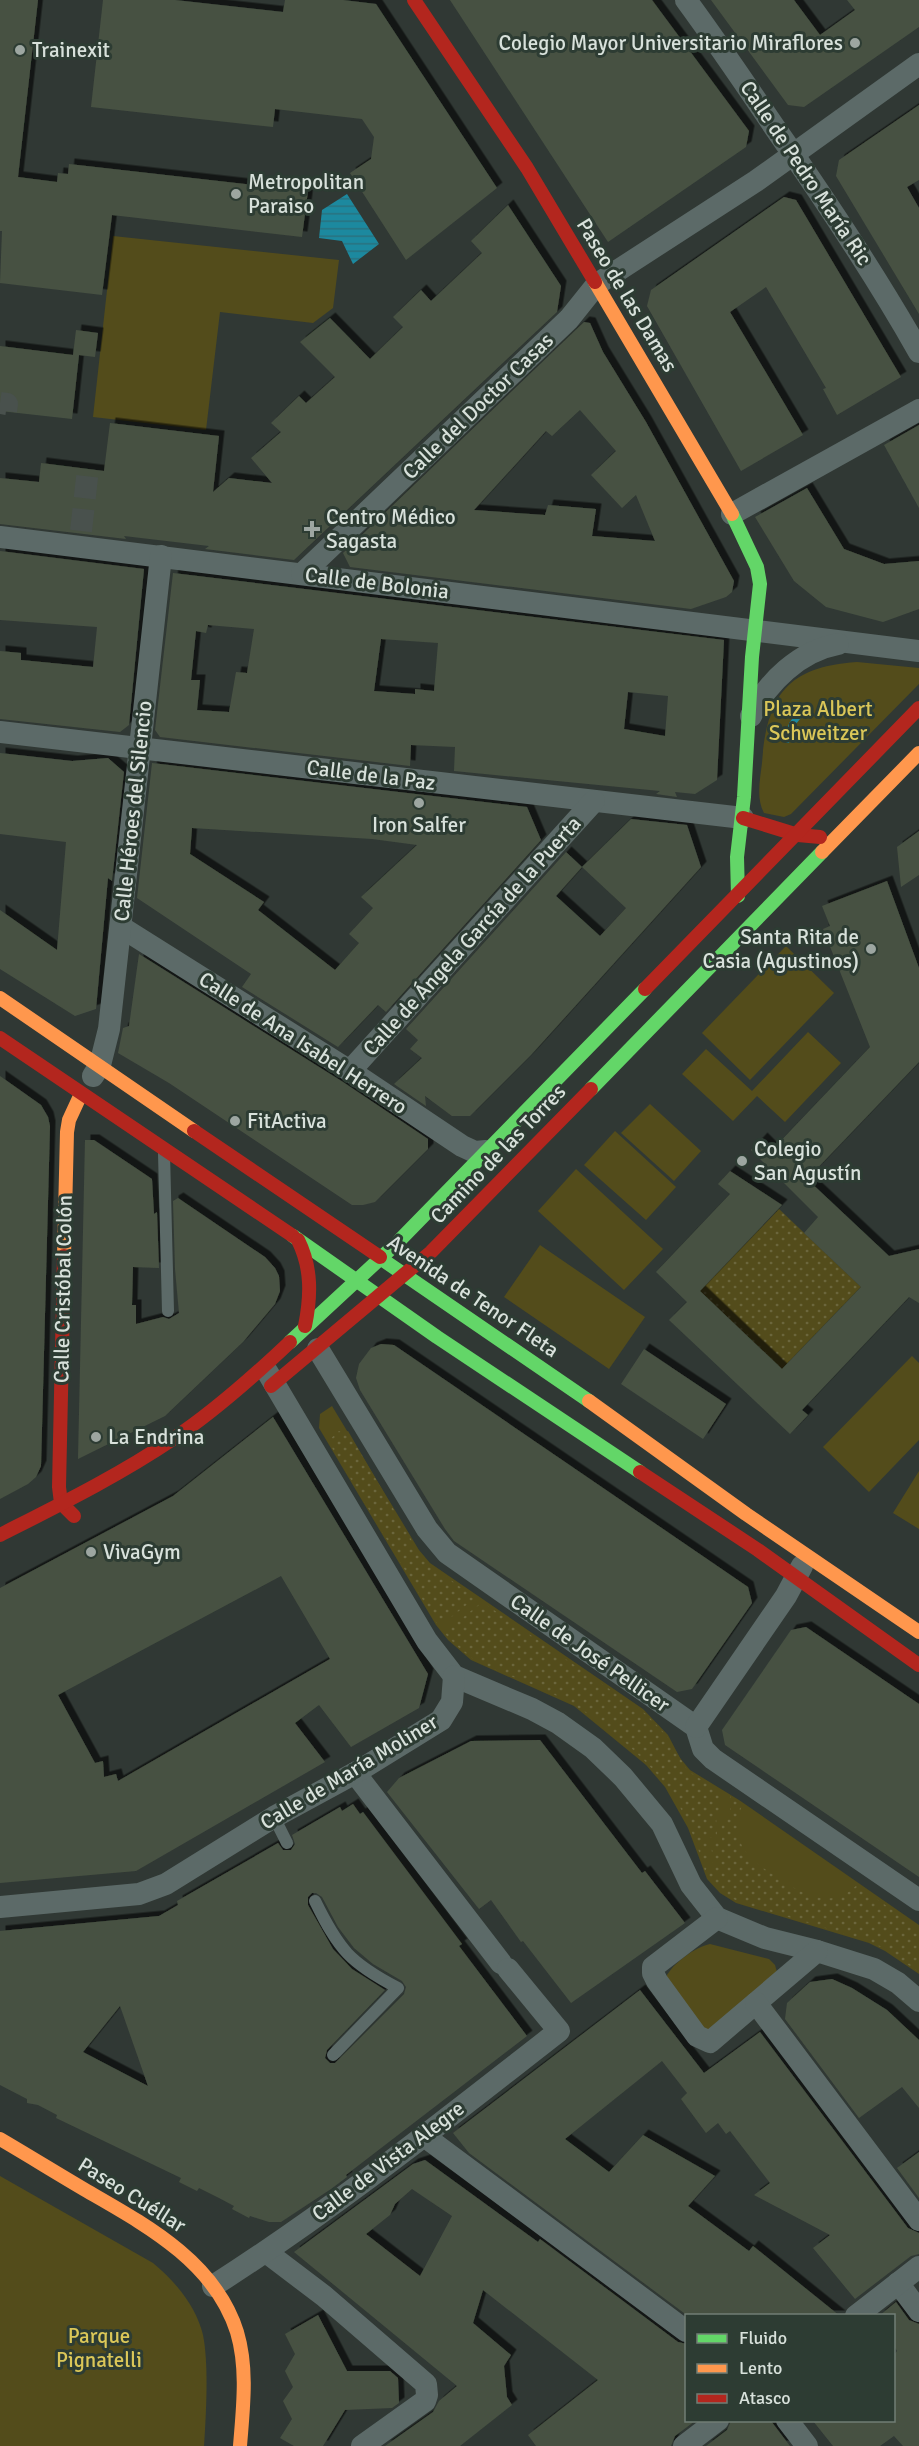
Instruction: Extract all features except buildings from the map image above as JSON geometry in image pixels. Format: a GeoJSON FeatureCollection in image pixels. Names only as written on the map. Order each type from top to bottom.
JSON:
{"type":"FeatureCollection","features":[{"type":"Feature","properties":{"kind":"main road","name":"Paseo de las Damas"},"geometry":{"type":"LineString","coordinates":[[414,0],[527,168],[732,514],[754,558],[759,575],[760,598],[754,629]]}},
{"type":"Feature","properties":{"kind":"main road"},"geometry":{"type":"LineString","coordinates":[[738,896],[737,857],[742,818],[754,629]]}},
{"type":"Feature","properties":{"kind":"main road","name":"Camino de las Torres"},"geometry":{"type":"LineString","coordinates":[[265,1382],[305,1326],[380,1257],[486,1151],[798,835],[919,708]]}},
{"type":"Feature","properties":{"kind":"main road","name":"Camino de las Torres"},"geometry":{"type":"LineString","coordinates":[[0,1535],[154,1452],[197,1422],[318,1349],[431,1252],[745,933],[837,834],[917,756]]}},
{"type":"Feature","properties":{"kind":"main road"},"geometry":{"type":"LineString","coordinates":[[742,818],[798,835],[819,837],[837,834]]}},
{"type":"Feature","properties":{"kind":"main road","name":"Avenida de Tenor Fleta"},"geometry":{"type":"LineString","coordinates":[[0,998],[531,1360],[919,1632]]}},
{"type":"Feature","properties":{"kind":"main road"},"geometry":{"type":"LineString","coordinates":[[0,1038],[379,1297],[797,1578],[919,1665]]}},
{"type":"Feature","properties":{"kind":"main road","name":"Calle Cristóbal Colón"},"geometry":{"type":"LineString","coordinates":[[61,1503],[59,1488],[66,1132],[81,1094]]}},
{"type":"Feature","properties":{"kind":"main road"},"geometry":{"type":"LineString","coordinates":[[298,1240],[304,1252],[309,1275],[310,1295],[305,1326]]}},
{"type":"Feature","properties":{"kind":"main road"},"geometry":{"type":"LineString","coordinates":[[61,1503],[74,1517]]}},
{"type":"Feature","properties":{"kind":"main road","name":"Paseo Cuéllar"},"geometry":{"type":"LineString","coordinates":[[0,2139],[165,2238],[182,2251],[213,2286],[231,2320],[243,2363],[244,2390],[240,2446]]}},
{"type":"Feature","properties":{"kind":"street","name":"Calle de Pedro María Ric"},"geometry":{"type":"LineString","coordinates":[[686,0],[794,153],[883,288],[919,352]]}},
{"type":"Feature","properties":{"kind":"street"},"geometry":{"type":"LineString","coordinates":[[597,284],[756,181],[919,64]]}},
{"type":"Feature","properties":{"kind":"street","name":"Calle del Doctor Casas"},"geometry":{"type":"LineString","coordinates":[[302,574],[581,308],[597,284]]}},
{"type":"Feature","properties":{"kind":"street"},"geometry":{"type":"LineString","coordinates":[[732,514],[919,410]]}},
{"type":"Feature","properties":{"kind":"street","name":"Calle de Bolonia"},"geometry":{"type":"LineString","coordinates":[[0,537],[80,538],[161,556],[754,629]]}},
{"type":"Feature","properties":{"kind":"street","name":"Calle Héroes del Silencio"},"geometry":{"type":"LineString","coordinates":[[100,1065],[108,1036],[161,556]]}},
{"type":"Feature","properties":{"kind":"street"},"geometry":{"type":"LineString","coordinates":[[754,629],[919,651]]}},
{"type":"Feature","properties":{"kind":"street"},"geometry":{"type":"LineString","coordinates":[[748,722],[763,695],[785,670],[799,659],[823,647],[845,642]]}},
{"type":"Feature","properties":{"kind":"street","name":"Calle de la Paz"},"geometry":{"type":"LineString","coordinates":[[0,732],[742,818]]}},
{"type":"Feature","properties":{"kind":"street","name":"Calle de Ángela García de la Puerta"},"geometry":{"type":"LineString","coordinates":[[350,1071],[594,801]]}},
{"type":"Feature","properties":{"kind":"street","name":"Calle de Ana Isabel Herrero"},"geometry":{"type":"LineString","coordinates":[[121,927],[350,1071],[462,1146],[475,1152],[486,1151]]}},
{"type":"Feature","properties":{"kind":"street","name":"Calle Cristóbal Colón"},"geometry":{"type":"LineString","coordinates":[[81,1094],[100,1065]]}},
{"type":"Feature","properties":{"kind":"street","name":"Calle de José Pellicer"},"geometry":{"type":"LineString","coordinates":[[318,1349],[427,1529],[447,1553],[696,1727]]}},
{"type":"Feature","properties":{"kind":"street"},"geometry":{"type":"LineString","coordinates":[[265,1382],[427,1641],[454,1676],[532,1709],[558,1723],[592,1748],[643,1799],[672,1842],[691,1885],[717,1918],[765,1938],[874,1969],[898,1983],[919,2001]]}},
{"type":"Feature","properties":{"kind":"street"},"geometry":{"type":"LineString","coordinates":[[804,1553],[803,1564],[797,1578],[696,1727],[703,1749],[713,1759],[919,1900]]}},
{"type":"Feature","properties":{"kind":"street","name":"Calle de María Moliner"},"geometry":{"type":"LineString","coordinates":[[0,1907],[126,1896],[152,1890],[274,1816],[355,1773],[441,1720],[452,1702],[454,1676]]}},
{"type":"Feature","properties":{"kind":"street","name":"Calle de Vista Alegre"},"geometry":{"type":"LineString","coordinates":[[213,2286],[266,2252],[424,2136],[559,2031],[504,1966],[355,1773]]}},
{"type":"Feature","properties":{"kind":"street"},"geometry":{"type":"LineString","coordinates":[[717,1918],[653,1967],[653,1973],[697,2036],[710,2042],[817,1951]]}},
{"type":"Feature","properties":{"kind":"street"},"geometry":{"type":"LineString","coordinates":[[756,2004],[919,2220]]}},
{"type":"Feature","properties":{"kind":"street"},"geometry":{"type":"LineString","coordinates":[[424,2136],[685,2330]]}},
{"type":"Feature","properties":{"kind":"street"},"geometry":{"type":"LineString","coordinates":[[266,2252],[324,2296],[426,2384],[425,2401],[362,2446]]}},
{"type":"Feature","properties":{"kind":"street"},"geometry":{"type":"LineString","coordinates":[[859,2314],[919,2267]]}},
{"type":"Feature","properties":{"kind":"street"},"geometry":{"type":"LineString","coordinates":[[898,2283],[919,2311]]}},
{"type":"Feature","properties":{"kind":"street"},"geometry":{"type":"LineString","coordinates":[[684,2446],[717,2422]]}},
{"type":"Feature","properties":{"kind":"street"},"geometry":{"type":"LineString","coordinates":[[788,2422],[807,2446]]}},
{"type":"Feature","properties":{"kind":"lane"},"geometry":{"type":"LineString","coordinates":[[164,1149],[168,1311]]}},
{"type":"Feature","properties":{"kind":"lane"},"geometry":{"type":"LineString","coordinates":[[274,1816],[286,1843]]}},
{"type":"Feature","properties":{"kind":"lane"},"geometry":{"type":"LineString","coordinates":[[315,1901],[328,1928],[355,1963],[398,1988],[333,2055]]}},
{"type":"Feature","properties":{"kind":"green space"},"geometry":{"type":"Polygon","coordinates":[[[113,236],[339,260],[333,308],[313,323],[220,312],[206,430],[93,417],[113,236]]]}},
{"type":"Feature","properties":{"kind":"green space","name":"Plaza Albert Schweitzer"},"geometry":{"type":"Polygon","coordinates":[[[857,662],[919,668],[919,684],[791,814],[784,817],[764,813],[759,795],[760,782],[769,719],[776,702],[797,678],[813,670],[857,662]]]}},
{"type":"Feature","properties":{"kind":"green space"},"geometry":{"type":"Polygon","coordinates":[[[786,946],[834,993],[750,1080],[702,1033],[786,946]]]}},
{"type":"Feature","properties":{"kind":"green space"},"geometry":{"type":"Polygon","coordinates":[[[808,1032],[841,1063],[785,1122],[757,1096],[733,1121],[682,1074],[706,1049],[752,1091],[808,1032]]]}},
{"type":"Feature","properties":{"kind":"green space"},"geometry":{"type":"Polygon","coordinates":[[[650,1104],[701,1151],[674,1181],[621,1133],[650,1104]]]}},
{"type":"Feature","properties":{"kind":"green space"},"geometry":{"type":"Polygon","coordinates":[[[615,1131],[676,1187],[646,1220],[584,1165],[615,1131]]]}},
{"type":"Feature","properties":{"kind":"green space"},"geometry":{"type":"Polygon","coordinates":[[[576,1169],[663,1249],[624,1290],[538,1211],[576,1169]]]}},
{"type":"Feature","properties":{"kind":"green space"},"geometry":{"type":"Polygon","coordinates":[[[779,1209],[861,1287],[782,1369],[700,1291],[779,1209]]]}},
{"type":"Feature","properties":{"kind":"green space"},"geometry":{"type":"Polygon","coordinates":[[[540,1245],[645,1317],[609,1369],[504,1297],[540,1245]]]}},
{"type":"Feature","properties":{"kind":"green space"},"geometry":{"type":"Polygon","coordinates":[[[912,1356],[919,1363],[919,1440],[869,1492],[823,1447],[912,1356]]]}},
{"type":"Feature","properties":{"kind":"green space"},"geometry":{"type":"Polygon","coordinates":[[[332,1406],[419,1550],[430,1563],[643,1709],[668,1735],[680,1758],[690,1770],[739,1800],[919,1925],[919,1974],[869,1943],[736,1903],[720,1893],[707,1879],[688,1828],[665,1787],[646,1765],[574,1706],[471,1660],[448,1640],[436,1625],[319,1428],[320,1414],[332,1406]]]}},
{"type":"Feature","properties":{"kind":"green space"},"geometry":{"type":"Polygon","coordinates":[[[339,1431],[343,1433],[348,1431],[419,1553],[432,1566],[475,1598],[439,1627],[328,1441],[339,1431]]]}},
{"type":"Feature","properties":{"kind":"green space"},"geometry":{"type":"Polygon","coordinates":[[[919,1471],[919,1529],[893,1513],[919,1471]]]}},
{"type":"Feature","properties":{"kind":"green space"},"geometry":{"type":"Polygon","coordinates":[[[482,1602],[646,1714],[666,1735],[688,1771],[718,1790],[722,1810],[716,1814],[717,1837],[707,1838],[709,1864],[705,1871],[694,1837],[678,1804],[665,1784],[629,1746],[570,1703],[546,1690],[474,1659],[444,1633],[482,1602]]]}},
{"type":"Feature","properties":{"kind":"green space"},"geometry":{"type":"Polygon","coordinates":[[[730,1796],[742,1805],[738,1825],[742,1846],[749,1856],[762,1867],[796,1889],[817,1897],[837,1897],[857,1885],[919,1929],[919,1972],[883,1948],[859,1938],[744,1904],[719,1889],[708,1876],[713,1864],[711,1842],[722,1841],[721,1819],[730,1814],[730,1796]]]}},
{"type":"Feature","properties":{"kind":"green space"},"geometry":{"type":"Polygon","coordinates":[[[710,1944],[769,1959],[775,1965],[777,1972],[715,2029],[705,2030],[666,1977],[685,1956],[710,1944]]]}},
{"type":"Feature","properties":{"kind":"green space","name":"Parque Pignatelli"},"geometry":{"type":"Polygon","coordinates":[[[0,2176],[153,2263],[184,2295],[200,2324],[205,2347],[207,2390],[204,2446],[0,2446],[0,2176]]]}},
{"type":"Feature","properties":{"kind":"water"},"geometry":{"type":"Polygon","coordinates":[[[347,194],[379,244],[353,264],[342,241],[319,238],[322,210],[347,194]]]}},
{"type":"Feature","properties":{"kind":"waterway"},"geometry":{"type":"LineString","coordinates":[[787,740],[792,724],[805,708]]}},
{"type":"Feature","properties":{"kind":"tunnel"},"geometry":{"type":"LineString","coordinates":[[0,403],[7,404],[6,411]]}},
{"type":"Feature","properties":{"kind":"tunnel"},"geometry":{"type":"LineString","coordinates":[[81,531],[88,469]]}},
{"type":"Feature","properties":{"kind":"traffic: fast"},"geometry":{"type":"LineString","coordinates":[[732,514],[757,567],[760,584],[752,657],[744,797],[737,857],[738,896]]}},
{"type":"Feature","properties":{"kind":"traffic: fast"},"geometry":{"type":"LineString","coordinates":[[591,1089],[822,852]]}},
{"type":"Feature","properties":{"kind":"traffic: fast"},"geometry":{"type":"LineString","coordinates":[[290,1342],[397,1243],[645,989]]}},
{"type":"Feature","properties":{"kind":"traffic: fast"},"geometry":{"type":"LineString","coordinates":[[293,1236],[437,1337],[640,1472]]}},
{"type":"Feature","properties":{"kind":"traffic: fast"},"geometry":{"type":"LineString","coordinates":[[383,1260],[589,1401]]}},
{"type":"Feature","properties":{"kind":"traffic: slow"},"geometry":{"type":"LineString","coordinates":[[595,282],[732,514]]}},
{"type":"Feature","properties":{"kind":"traffic: slow"},"geometry":{"type":"LineString","coordinates":[[822,852],[919,753]]}},
{"type":"Feature","properties":{"kind":"traffic: slow"},"geometry":{"type":"LineString","coordinates":[[0,998],[194,1131]]}},
{"type":"Feature","properties":{"kind":"traffic: slow"},"geometry":{"type":"LineString","coordinates":[[64,1256],[67,1132],[69,1120],[81,1094]]}},
{"type":"Feature","properties":{"kind":"traffic: slow"},"geometry":{"type":"LineString","coordinates":[[589,1401],[746,1514],[919,1632]]}},
{"type":"Feature","properties":{"kind":"traffic: slow"},"geometry":{"type":"LineString","coordinates":[[0,2139],[155,2232],[176,2248],[213,2285],[227,2307],[237,2332],[243,2360],[244,2389],[240,2446]]}},
{"type":"Feature","properties":{"kind":"traffic: jam"},"geometry":{"type":"LineString","coordinates":[[414,0],[527,168],[595,282]]}},
{"type":"Feature","properties":{"kind":"traffic: jam"},"geometry":{"type":"LineString","coordinates":[[645,989],[919,708]]}},
{"type":"Feature","properties":{"kind":"traffic: jam"},"geometry":{"type":"LineString","coordinates":[[743,818],[798,835],[820,837]]}},
{"type":"Feature","properties":{"kind":"traffic: jam"},"geometry":{"type":"LineString","coordinates":[[0,1038],[293,1236]]}},
{"type":"Feature","properties":{"kind":"traffic: jam"},"geometry":{"type":"LineString","coordinates":[[271,1386],[431,1252],[591,1089]]}},
{"type":"Feature","properties":{"kind":"traffic: jam"},"geometry":{"type":"LineString","coordinates":[[194,1131],[380,1257]]}},
{"type":"Feature","properties":{"kind":"traffic: jam"},"geometry":{"type":"LineString","coordinates":[[298,1240],[306,1261],[309,1282],[305,1326]]}},
{"type":"Feature","properties":{"kind":"traffic: jam"},"geometry":{"type":"LineString","coordinates":[[64,1256],[59,1487],[61,1503],[74,1516]]}},
{"type":"Feature","properties":{"kind":"traffic: jam"},"geometry":{"type":"LineString","coordinates":[[0,1535],[110,1478],[152,1453],[204,1417],[290,1342]]}},
{"type":"Feature","properties":{"kind":"traffic: jam"},"geometry":{"type":"LineString","coordinates":[[640,1472],[758,1550],[919,1665]]}},
{"type":"Feature","properties":{"kind":"place","name":"Colegio Mayor Universitario Miraflores"},"geometry":{"type":"Point","coordinates":[855,43]}},
{"type":"Feature","properties":{"kind":"place","name":"Trainexit"},"geometry":{"type":"Point","coordinates":[20,50]}},
{"type":"Feature","properties":{"kind":"place","name":"Metropolitan Paraiso"},"geometry":{"type":"Point","coordinates":[236,194]}},
{"type":"Feature","properties":{"kind":"place","name":"Centro Médico Sagasta"},"geometry":{"type":"Point","coordinates":[312,529]}},
{"type":"Feature","properties":{"kind":"place","name":"Iron Salfer"},"geometry":{"type":"Point","coordinates":[419,803]}},
{"type":"Feature","properties":{"kind":"place","name":"Santa Rita de Casia (Agustinos)"},"geometry":{"type":"Point","coordinates":[871,949]}},
{"type":"Feature","properties":{"kind":"place","name":"FitActiva"},"geometry":{"type":"Point","coordinates":[235,1121]}},
{"type":"Feature","properties":{"kind":"place","name":"Colegio San Agustín"},"geometry":{"type":"Point","coordinates":[742,1161]}},
{"type":"Feature","properties":{"kind":"place","name":"La Endrina"},"geometry":{"type":"Point","coordinates":[96,1437]}},
{"type":"Feature","properties":{"kind":"place","name":"VivaGym"},"geometry":{"type":"Point","coordinates":[91,1552]}}]}
